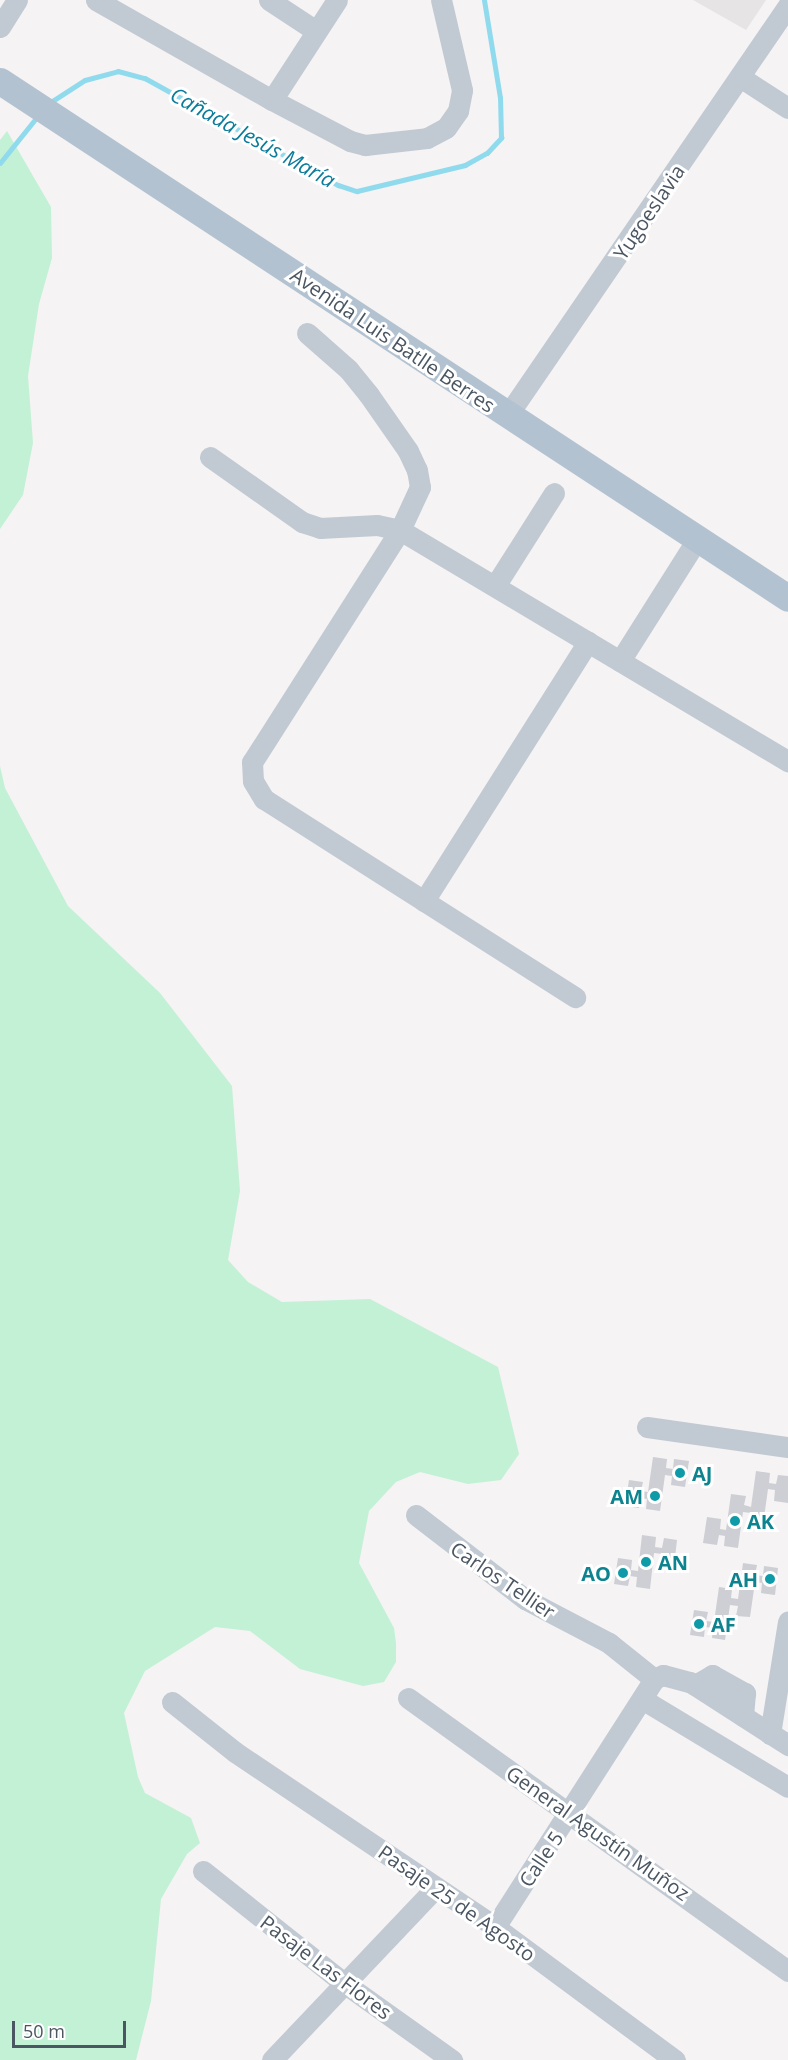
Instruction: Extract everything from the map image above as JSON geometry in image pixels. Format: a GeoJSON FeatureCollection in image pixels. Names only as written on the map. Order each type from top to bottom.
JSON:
{"type":"FeatureCollection","features":[{"type":"Feature","properties":{"kind":"main road","name":"Avenida Luis Batlle Berres"},"geometry":{"type":"LineString","coordinates":[[0,81],[77,129],[507,416],[788,598]]}},
{"type":"Feature","properties":{"kind":"street"},"geometry":{"type":"LineString","coordinates":[[0,27],[17,0]]}},
{"type":"Feature","properties":{"kind":"street"},"geometry":{"type":"LineString","coordinates":[[96,0],[272,100],[350,141],[365,145],[438,134],[458,111],[462,90],[441,0]]}},
{"type":"Feature","properties":{"kind":"street"},"geometry":{"type":"LineString","coordinates":[[269,0],[316,31]]}},
{"type":"Feature","properties":{"kind":"street"},"geometry":{"type":"LineString","coordinates":[[272,100],[337,0]]}},
{"type":"Feature","properties":{"kind":"street","name":"Yugoeslavia"},"geometry":{"type":"LineString","coordinates":[[507,416],[788,6]]}},
{"type":"Feature","properties":{"kind":"street"},"geometry":{"type":"LineString","coordinates":[[740,77],[788,108]]}},
{"type":"Feature","properties":{"kind":"street"},"geometry":{"type":"LineString","coordinates":[[307,333],[355,378],[417,470],[420,487],[400,530],[252,762],[254,781],[264,799],[576,997]]}},
{"type":"Feature","properties":{"kind":"street"},"geometry":{"type":"LineString","coordinates":[[210,457],[302,522],[320,528],[377,525],[400,530],[788,761]]}},
{"type":"Feature","properties":{"kind":"street"},"geometry":{"type":"LineString","coordinates":[[495,586],[554,493]]}},
{"type":"Feature","properties":{"kind":"street"},"geometry":{"type":"LineString","coordinates":[[620,661],[697,539]]}},
{"type":"Feature","properties":{"kind":"street"},"geometry":{"type":"LineString","coordinates":[[424,901],[588,642]]}},
{"type":"Feature","properties":{"kind":"street"},"geometry":{"type":"LineString","coordinates":[[647,1427],[788,1447]]}},
{"type":"Feature","properties":{"kind":"street","name":"Carlos Tellier"},"geometry":{"type":"LineString","coordinates":[[416,1515],[525,1599],[609,1643],[654,1679]]}},
{"type":"Feature","properties":{"kind":"street"},"geometry":{"type":"LineString","coordinates":[[788,1621],[779,1740],[695,1685],[663,1675],[654,1679],[642,1699],[788,1787]]}},
{"type":"Feature","properties":{"kind":"street","name":"General Agustín Muñoz"},"geometry":{"type":"LineString","coordinates":[[408,1698],[788,1971]]}},
{"type":"Feature","properties":{"kind":"street","name":"Calle 5"},"geometry":{"type":"LineString","coordinates":[[495,1927],[570,1814],[642,1699]]}},
{"type":"Feature","properties":{"kind":"street","name":"Pasaje 25 de Agosto"},"geometry":{"type":"LineString","coordinates":[[172,1702],[235,1752],[495,1927],[675,2060]]}},
{"type":"Feature","properties":{"kind":"street","name":"Pasaje Las Flores"},"geometry":{"type":"LineString","coordinates":[[203,1871],[344,1983],[452,2060]]}},
{"type":"Feature","properties":{"kind":"street"},"geometry":{"type":"LineString","coordinates":[[272,2060],[436,1887]]}},
{"type":"Feature","properties":{"kind":"shaded area"},"geometry":{"type":"Polygon","coordinates":[[[693,0],[766,0],[746,30],[693,0]]]}},
{"type":"Feature","properties":{"kind":"green space"},"geometry":{"type":"Polygon","coordinates":[[[7,131],[51,207],[52,258],[39,304],[28,376],[33,443],[23,495],[0,529],[0,140],[7,131]]]}},
{"type":"Feature","properties":{"kind":"green space"},"geometry":{"type":"Polygon","coordinates":[[[0,766],[5,788],[68,906],[160,993],[232,1086],[240,1191],[228,1260],[248,1282],[282,1302],[370,1299],[498,1367],[519,1454],[501,1480],[468,1484],[420,1472],[396,1482],[369,1511],[359,1563],[394,1628],[396,1643],[396,1662],[384,1682],[363,1686],[300,1669],[250,1631],[215,1627],[145,1671],[124,1713],[138,1777],[145,1793],[191,1818],[200,1843],[187,1854],[161,1899],[151,2001],[136,2060],[0,2060],[0,766]]]}},
{"type":"Feature","properties":{"kind":"building"},"geometry":{"type":"Polygon","coordinates":[[[653,1457],[667,1459],[666,1468],[673,1469],[674,1459],[689,1461],[685,1487],[671,1485],[672,1476],[665,1475],[660,1511],[646,1509],[647,1499],[640,1498],[639,1508],[625,1506],[629,1480],[643,1482],[641,1491],[648,1492],[653,1457]]]}},
{"type":"Feature","properties":{"kind":"building"},"geometry":{"type":"Polygon","coordinates":[[[756,1471],[770,1473],[769,1483],[776,1484],[778,1475],[788,1476],[788,1503],[774,1501],[775,1490],[768,1489],[763,1525],[749,1523],[751,1513],[743,1512],[738,1548],[724,1546],[725,1536],[719,1535],[717,1545],[703,1543],[707,1517],[721,1519],[720,1529],[726,1530],[731,1494],[746,1496],[744,1505],[751,1507],[756,1471]]]}},
{"type":"Feature","properties":{"kind":"building"},"geometry":{"type":"Polygon","coordinates":[[[642,1535],[656,1537],[655,1547],[662,1548],[664,1538],[677,1540],[674,1566],[660,1565],[662,1554],[654,1553],[650,1589],[636,1587],[637,1577],[630,1576],[628,1586],[614,1584],[618,1558],[632,1560],[631,1570],[638,1571],[642,1535]]]}},
{"type":"Feature","properties":{"kind":"building"},"geometry":{"type":"Polygon","coordinates":[[[743,1563],[757,1565],[755,1575],[763,1576],[764,1566],[778,1568],[775,1595],[761,1593],[762,1583],[755,1582],[750,1617],[736,1616],[738,1606],[730,1605],[725,1640],[712,1638],[713,1628],[705,1627],[704,1637],[690,1635],[694,1610],[708,1612],[706,1621],[714,1622],[719,1587],[732,1589],[731,1598],[738,1599],[743,1563]]]}},
{"type":"Feature","properties":{"kind":"waterway","name":"Cañada Jesús María"},"geometry":{"type":"LineString","coordinates":[[51,102],[85,80],[118,71],[145,78],[338,185],[357,191],[465,165],[487,153],[501,138],[500,98],[484,0]]}},
{"type":"Feature","properties":{"kind":"waterway","name":"Cañada Jesús María"},"geometry":{"type":"LineString","coordinates":[[0,163],[37,117]]}},
{"type":"Feature","properties":{"kind":"place","name":"AJ"},"geometry":{"type":"Point","coordinates":[680,1473]}},
{"type":"Feature","properties":{"kind":"place","name":"AM"},"geometry":{"type":"Point","coordinates":[655,1496]}},
{"type":"Feature","properties":{"kind":"place","name":"AK"},"geometry":{"type":"Point","coordinates":[735,1521]}},
{"type":"Feature","properties":{"kind":"place","name":"AN"},"geometry":{"type":"Point","coordinates":[646,1562]}},
{"type":"Feature","properties":{"kind":"place","name":"AO"},"geometry":{"type":"Point","coordinates":[623,1573]}},
{"type":"Feature","properties":{"kind":"place","name":"AH"},"geometry":{"type":"Point","coordinates":[770,1579]}},
{"type":"Feature","properties":{"kind":"place","name":"AF"},"geometry":{"type":"Point","coordinates":[699,1624]}}]}
